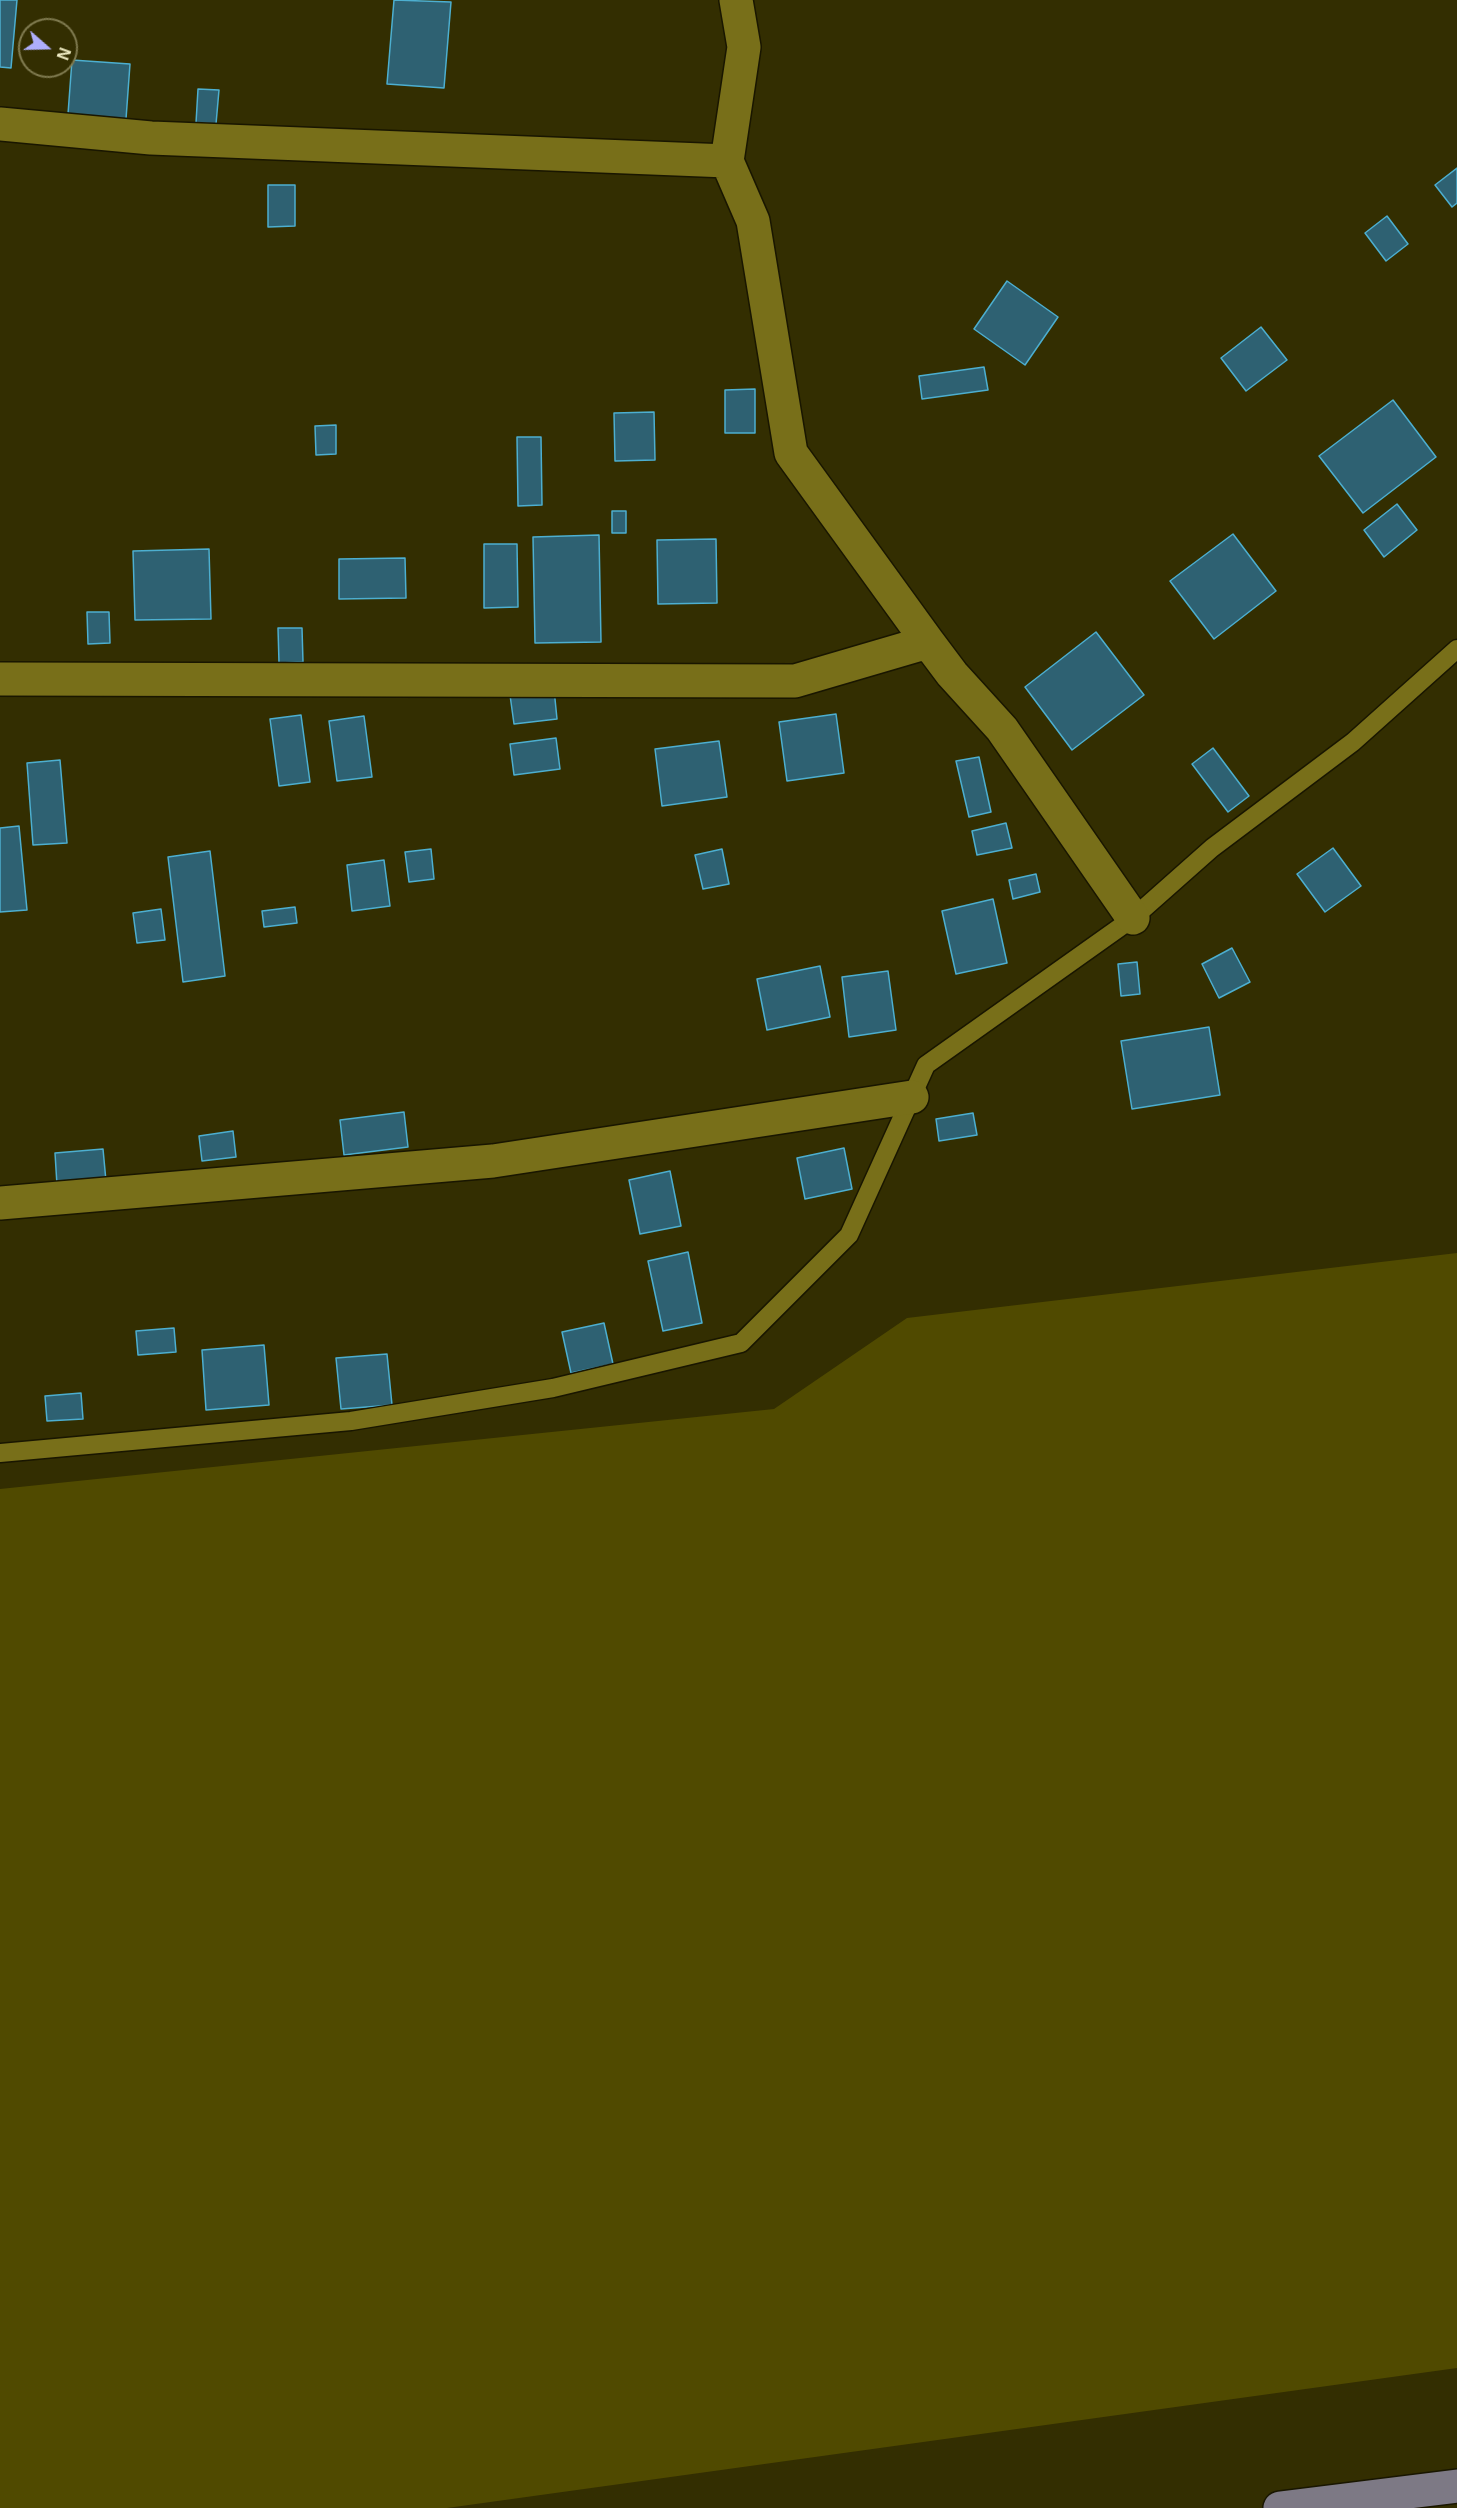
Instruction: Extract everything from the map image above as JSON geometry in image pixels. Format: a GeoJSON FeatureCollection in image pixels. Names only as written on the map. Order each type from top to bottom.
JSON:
{"type":"FeatureCollection","features":[{"type":"Feature","properties":{"kind":"main road"},"geometry":{"type":"LineString","coordinates":[[1280,2508],[1457,2486]]}},
{"type":"Feature","properties":{"kind":"street"},"geometry":{"type":"LineString","coordinates":[[736,0],[744,47],[727,161],[753,221],[791,453],[952,674],[1002,729],[1133,918]]}},
{"type":"Feature","properties":{"kind":"street"},"geometry":{"type":"LineString","coordinates":[[0,124],[151,138],[727,161]]}},
{"type":"Feature","properties":{"kind":"street"},"geometry":{"type":"LineString","coordinates":[[0,679],[795,681],[928,642]]}},
{"type":"Feature","properties":{"kind":"street"},"geometry":{"type":"LineString","coordinates":[[0,1203],[493,1161],[912,1097]]}},
{"type":"Feature","properties":{"kind":"lane"},"geometry":{"type":"LineString","coordinates":[[0,1453],[351,1421],[553,1388],[741,1343],[849,1235],[926,1065],[1133,918],[1212,848],[1353,742],[1457,649]]}},
{"type":"Feature","properties":{"kind":"shaded area"},"geometry":{"type":"Polygon","coordinates":[[[1457,1253],[1457,2368],[447,2508],[0,2508],[0,1489],[774,1409],[907,1318],[1457,1253]]]}},
{"type":"Feature","properties":{"kind":"building"},"geometry":{"type":"Polygon","coordinates":[[[0,0],[17,0],[11,68],[0,67],[0,0]]]}},
{"type":"Feature","properties":{"kind":"building"},"geometry":{"type":"Polygon","coordinates":[[[394,0],[451,2],[444,88],[387,84],[394,0]]]}},
{"type":"Feature","properties":{"kind":"building"},"geometry":{"type":"Polygon","coordinates":[[[78,60],[130,64],[126,119],[68,114],[71,78],[78,78],[78,60]]]}},
{"type":"Feature","properties":{"kind":"building"},"geometry":{"type":"Polygon","coordinates":[[[198,89],[219,90],[216,124],[196,123],[198,89]]]}},
{"type":"Feature","properties":{"kind":"building"},"geometry":{"type":"Polygon","coordinates":[[[1457,168],[1457,203],[1452,207],[1435,185],[1457,168]]]}},
{"type":"Feature","properties":{"kind":"building"},"geometry":{"type":"Polygon","coordinates":[[[268,185],[295,185],[295,226],[268,227],[268,185]]]}},
{"type":"Feature","properties":{"kind":"building"},"geometry":{"type":"Polygon","coordinates":[[[1387,216],[1408,244],[1386,261],[1365,233],[1387,216]]]}},
{"type":"Feature","properties":{"kind":"building"},"geometry":{"type":"Polygon","coordinates":[[[1007,281],[1058,317],[1025,365],[974,329],[1007,281]]]}},
{"type":"Feature","properties":{"kind":"building"},"geometry":{"type":"Polygon","coordinates":[[[1261,327],[1287,360],[1246,391],[1221,358],[1261,327]]]}},
{"type":"Feature","properties":{"kind":"building"},"geometry":{"type":"Polygon","coordinates":[[[984,367],[988,390],[922,399],[919,376],[984,367]]]}},
{"type":"Feature","properties":{"kind":"building"},"geometry":{"type":"Polygon","coordinates":[[[755,389],[755,433],[725,433],[725,390],[755,389]]]}},
{"type":"Feature","properties":{"kind":"building"},"geometry":{"type":"Polygon","coordinates":[[[1393,400],[1436,457],[1363,513],[1319,456],[1393,400]]]}},
{"type":"Feature","properties":{"kind":"building"},"geometry":{"type":"Polygon","coordinates":[[[654,412],[655,460],[615,461],[614,413],[654,412]]]}},
{"type":"Feature","properties":{"kind":"building"},"geometry":{"type":"Polygon","coordinates":[[[336,425],[336,454],[316,455],[315,426],[336,425]]]}},
{"type":"Feature","properties":{"kind":"building"},"geometry":{"type":"Polygon","coordinates":[[[517,437],[541,437],[542,505],[518,506],[517,437]]]}},
{"type":"Feature","properties":{"kind":"building"},"geometry":{"type":"Polygon","coordinates":[[[1397,504],[1417,530],[1384,557],[1364,530],[1397,504]]]}},
{"type":"Feature","properties":{"kind":"building"},"geometry":{"type":"Polygon","coordinates":[[[612,511],[626,511],[626,533],[612,533],[612,511]]]}},
{"type":"Feature","properties":{"kind":"building"},"geometry":{"type":"Polygon","coordinates":[[[1233,534],[1276,591],[1214,639],[1170,581],[1233,534]]]}},
{"type":"Feature","properties":{"kind":"building"},"geometry":{"type":"Polygon","coordinates":[[[599,535],[601,642],[535,643],[533,537],[599,535]]]}},
{"type":"Feature","properties":{"kind":"building"},"geometry":{"type":"Polygon","coordinates":[[[716,539],[717,603],[658,604],[657,540],[716,539]]]}},
{"type":"Feature","properties":{"kind":"building"},"geometry":{"type":"Polygon","coordinates":[[[484,544],[517,544],[518,607],[484,608],[484,544]]]}},
{"type":"Feature","properties":{"kind":"building"},"geometry":{"type":"Polygon","coordinates":[[[209,549],[211,619],[135,620],[133,551],[209,549]]]}},
{"type":"Feature","properties":{"kind":"building"},"geometry":{"type":"Polygon","coordinates":[[[405,558],[406,598],[339,599],[339,559],[405,558]]]}},
{"type":"Feature","properties":{"kind":"building"},"geometry":{"type":"Polygon","coordinates":[[[87,612],[109,612],[110,643],[88,644],[87,612]]]}},
{"type":"Feature","properties":{"kind":"building"},"geometry":{"type":"Polygon","coordinates":[[[278,628],[302,628],[303,662],[279,663],[278,628]]]}},
{"type":"Feature","properties":{"kind":"building"},"geometry":{"type":"Polygon","coordinates":[[[1096,632],[1144,695],[1072,750],[1025,687],[1096,632]]]}},
{"type":"Feature","properties":{"kind":"building"},"geometry":{"type":"Polygon","coordinates":[[[554,689],[557,719],[514,724],[510,695],[554,689]]]}},
{"type":"Feature","properties":{"kind":"building"},"geometry":{"type":"Polygon","coordinates":[[[836,714],[844,773],[787,781],[779,722],[836,714]]]}},
{"type":"Feature","properties":{"kind":"building"},"geometry":{"type":"Polygon","coordinates":[[[301,715],[310,782],[279,786],[270,719],[301,715]]]}},
{"type":"Feature","properties":{"kind":"building"},"geometry":{"type":"Polygon","coordinates":[[[364,716],[372,777],[337,781],[329,721],[364,716]]]}},
{"type":"Feature","properties":{"kind":"building"},"geometry":{"type":"Polygon","coordinates":[[[556,738],[560,769],[514,775],[510,744],[556,738]]]}},
{"type":"Feature","properties":{"kind":"building"},"geometry":{"type":"Polygon","coordinates":[[[719,741],[727,797],[662,806],[655,749],[719,741]]]}},
{"type":"Feature","properties":{"kind":"building"},"geometry":{"type":"Polygon","coordinates":[[[1213,748],[1249,796],[1228,812],[1192,764],[1213,748]]]}},
{"type":"Feature","properties":{"kind":"building"},"geometry":{"type":"Polygon","coordinates":[[[979,757],[991,812],[969,817],[956,761],[979,757]]]}},
{"type":"Feature","properties":{"kind":"building"},"geometry":{"type":"Polygon","coordinates":[[[60,760],[67,843],[33,845],[27,763],[60,760]]]}},
{"type":"Feature","properties":{"kind":"building"},"geometry":{"type":"Polygon","coordinates":[[[1006,823],[1012,848],[977,855],[972,831],[1006,823]]]}},
{"type":"Feature","properties":{"kind":"building"},"geometry":{"type":"Polygon","coordinates":[[[19,826],[27,910],[0,912],[0,828],[19,826]]]}},
{"type":"Feature","properties":{"kind":"building"},"geometry":{"type":"Polygon","coordinates":[[[1333,848],[1361,886],[1325,912],[1297,874],[1333,848]]]}},
{"type":"Feature","properties":{"kind":"building"},"geometry":{"type":"Polygon","coordinates":[[[431,849],[434,879],[409,882],[405,852],[431,849]]]}},
{"type":"Feature","properties":{"kind":"building"},"geometry":{"type":"Polygon","coordinates":[[[722,849],[729,884],[703,889],[695,855],[722,849]]]}},
{"type":"Feature","properties":{"kind":"building"},"geometry":{"type":"Polygon","coordinates":[[[210,851],[225,976],[183,982],[168,857],[210,851]]]}},
{"type":"Feature","properties":{"kind":"building"},"geometry":{"type":"Polygon","coordinates":[[[384,860],[390,906],[352,911],[347,865],[384,860]]]}},
{"type":"Feature","properties":{"kind":"building"},"geometry":{"type":"Polygon","coordinates":[[[1036,874],[1040,892],[1013,899],[1009,880],[1036,874]]]}},
{"type":"Feature","properties":{"kind":"building"},"geometry":{"type":"Polygon","coordinates":[[[993,899],[1007,963],[956,974],[942,911],[993,899]]]}},
{"type":"Feature","properties":{"kind":"building"},"geometry":{"type":"Polygon","coordinates":[[[295,907],[297,923],[264,927],[262,911],[295,907]]]}},
{"type":"Feature","properties":{"kind":"building"},"geometry":{"type":"Polygon","coordinates":[[[161,909],[165,940],[137,943],[133,913],[161,909]]]}},
{"type":"Feature","properties":{"kind":"building"},"geometry":{"type":"Polygon","coordinates":[[[1232,948],[1250,982],[1219,998],[1202,964],[1232,948]]]}},
{"type":"Feature","properties":{"kind":"building"},"geometry":{"type":"Polygon","coordinates":[[[1137,962],[1140,994],[1121,996],[1118,964],[1137,962]]]}},
{"type":"Feature","properties":{"kind":"building"},"geometry":{"type":"Polygon","coordinates":[[[820,966],[830,1017],[767,1030],[757,979],[820,966]]]}},
{"type":"Feature","properties":{"kind":"building"},"geometry":{"type":"Polygon","coordinates":[[[888,971],[896,1030],[849,1037],[842,977],[888,971]]]}},
{"type":"Feature","properties":{"kind":"building"},"geometry":{"type":"Polygon","coordinates":[[[1209,1027],[1220,1095],[1132,1109],[1121,1041],[1209,1027]]]}},
{"type":"Feature","properties":{"kind":"building"},"geometry":{"type":"Polygon","coordinates":[[[404,1112],[408,1147],[344,1155],[340,1120],[404,1112]]]}},
{"type":"Feature","properties":{"kind":"building"},"geometry":{"type":"Polygon","coordinates":[[[973,1113],[977,1135],[939,1141],[936,1119],[973,1113]]]}},
{"type":"Feature","properties":{"kind":"building"},"geometry":{"type":"Polygon","coordinates":[[[233,1131],[236,1157],[202,1161],[199,1136],[233,1131]]]}},
{"type":"Feature","properties":{"kind":"building"},"geometry":{"type":"Polygon","coordinates":[[[844,1148],[852,1189],[805,1199],[797,1158],[844,1148]]]}},
{"type":"Feature","properties":{"kind":"building"},"geometry":{"type":"Polygon","coordinates":[[[103,1149],[106,1181],[57,1185],[55,1153],[103,1149]]]}},
{"type":"Feature","properties":{"kind":"building"},"geometry":{"type":"Polygon","coordinates":[[[670,1171],[681,1226],[640,1234],[629,1180],[670,1171]]]}},
{"type":"Feature","properties":{"kind":"building"},"geometry":{"type":"Polygon","coordinates":[[[688,1252],[702,1323],[663,1331],[648,1261],[688,1252]]]}},
{"type":"Feature","properties":{"kind":"building"},"geometry":{"type":"Polygon","coordinates":[[[604,1323],[613,1364],[571,1373],[562,1332],[604,1323]]]}},
{"type":"Feature","properties":{"kind":"building"},"geometry":{"type":"Polygon","coordinates":[[[174,1328],[176,1352],[138,1355],[136,1331],[174,1328]]]}},
{"type":"Feature","properties":{"kind":"building"},"geometry":{"type":"Polygon","coordinates":[[[264,1345],[269,1405],[206,1410],[202,1350],[264,1345]]]}},
{"type":"Feature","properties":{"kind":"building"},"geometry":{"type":"Polygon","coordinates":[[[387,1354],[392,1405],[341,1409],[336,1358],[387,1354]]]}},
{"type":"Feature","properties":{"kind":"building"},"geometry":{"type":"Polygon","coordinates":[[[81,1393],[83,1419],[47,1421],[45,1396],[81,1393]]]}}]}
